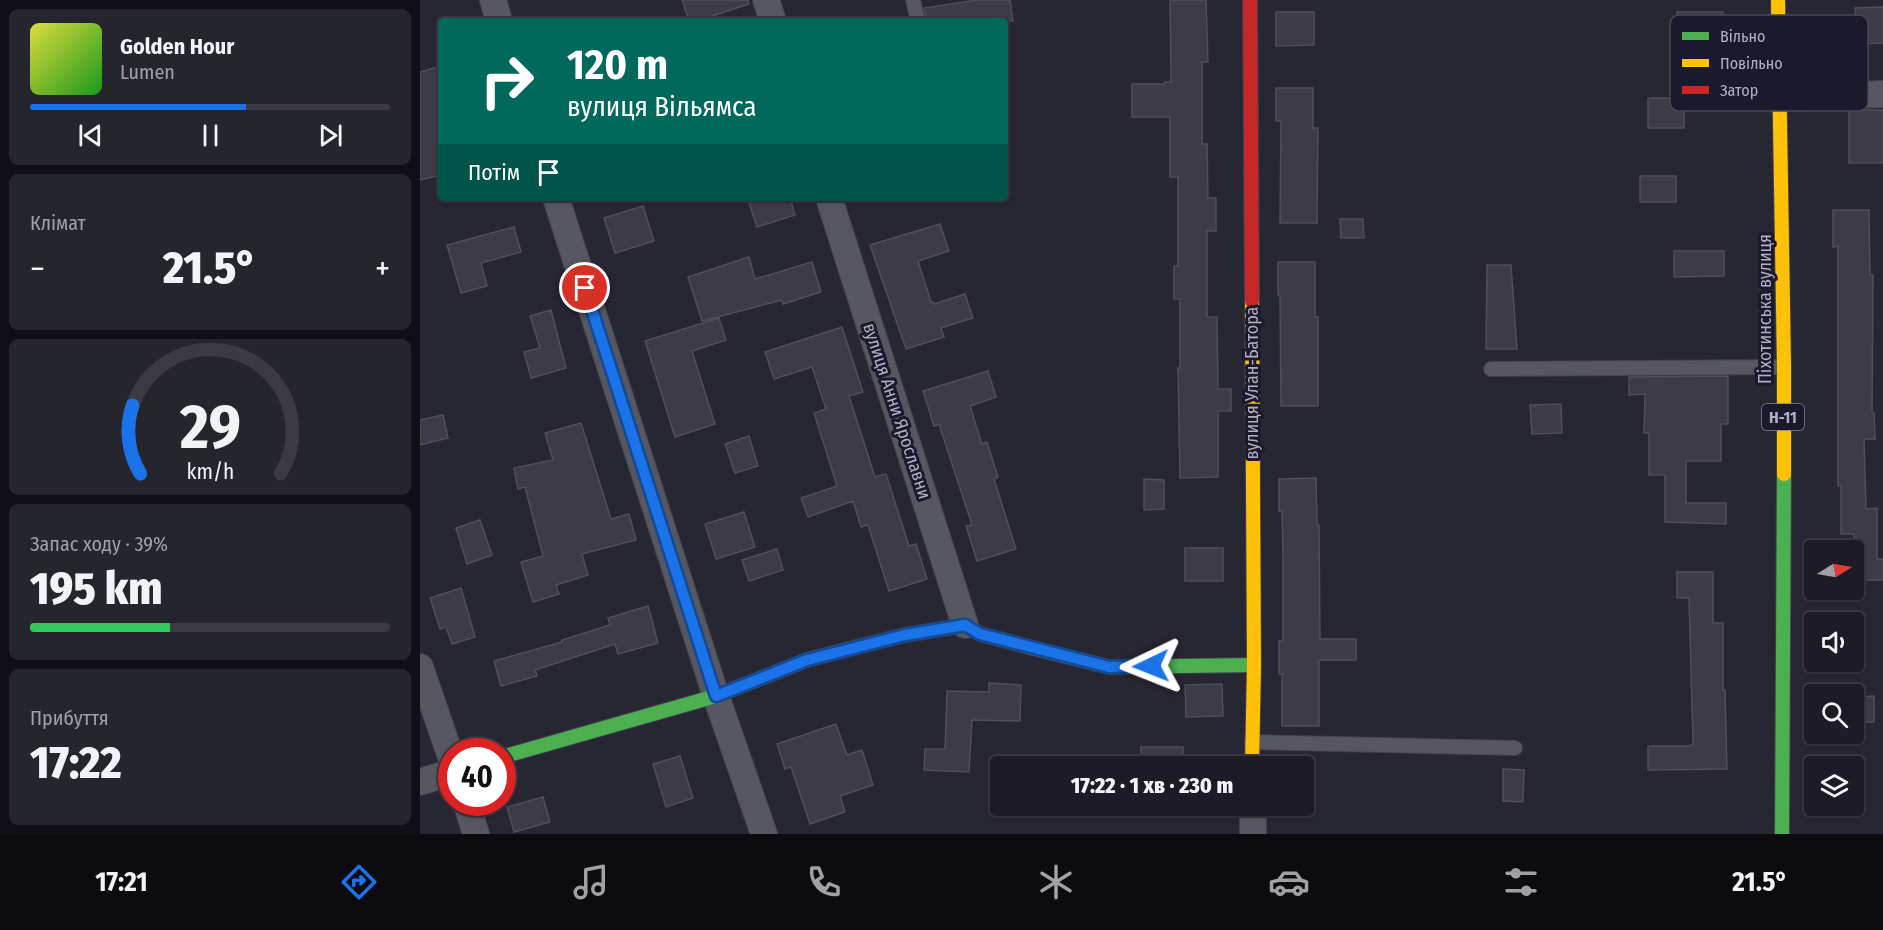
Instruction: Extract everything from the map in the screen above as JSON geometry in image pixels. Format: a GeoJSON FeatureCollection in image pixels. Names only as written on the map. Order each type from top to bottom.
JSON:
{"type":"FeatureCollection","features":[{"type":"Feature","properties":{"kind":"street"},"geometry":{"type":"LineString","coordinates":[[493,0],[498,18]]}},
{"type":"Feature","properties":{"kind":"street"},"geometry":{"type":"LineString","coordinates":[[766,0],[772,18]]}},
{"type":"Feature","properties":{"kind":"street","name":"вулиця Улан-Батора"},"geometry":{"type":"LineString","coordinates":[[1250,0],[1254,665],[1252,756]]}},
{"type":"Feature","properties":{"kind":"street","name":"Піхотинська вулиця"},"geometry":{"type":"LineString","coordinates":[[1778,0],[1778,15]]}},
{"type":"Feature","properties":{"kind":"street"},"geometry":{"type":"LineString","coordinates":[[1868,95],[1883,94]]}},
{"type":"Feature","properties":{"kind":"street","name":"Піхотинська вулиця"},"geometry":{"type":"LineString","coordinates":[[1781,111],[1784,366],[1782,834]]}},
{"type":"Feature","properties":{"kind":"street"},"geometry":{"type":"LineString","coordinates":[[557,201],[716,696],[764,834]]}},
{"type":"Feature","properties":{"kind":"street","name":"вулиця Анни Ярославни"},"geometry":{"type":"LineString","coordinates":[[830,201],[965,625]]}},
{"type":"Feature","properties":{"kind":"street"},"geometry":{"type":"LineString","coordinates":[[516,753],[716,696],[807,660],[905,635],[965,625],[980,634],[1109,667],[1254,665]]}},
{"type":"Feature","properties":{"kind":"street"},"geometry":{"type":"LineString","coordinates":[[420,667],[444,738]]}},
{"type":"Feature","properties":{"kind":"street"},"geometry":{"type":"LineString","coordinates":[[420,782],[438,776]]}},
{"type":"Feature","properties":{"kind":"street"},"geometry":{"type":"LineString","coordinates":[[470,816],[476,834]]}},
{"type":"Feature","properties":{"kind":"street"},"geometry":{"type":"LineString","coordinates":[[1253,816],[1253,834]]}},
{"type":"Feature","properties":{"kind":"lane"},"geometry":{"type":"LineString","coordinates":[[913,0],[917,18]]}},
{"type":"Feature","properties":{"kind":"lane"},"geometry":{"type":"LineString","coordinates":[[1491,369],[1784,366]]}},
{"type":"Feature","properties":{"kind":"lane"},"geometry":{"type":"LineString","coordinates":[[1252,742],[1515,748]]}},
{"type":"Feature","properties":{"kind":"building"},"geometry":{"type":"Polygon","coordinates":[[[682,0],[748,0],[749,4],[706,18],[688,18],[682,0]]]}},
{"type":"Feature","properties":{"kind":"building"},"geometry":{"type":"Polygon","coordinates":[[[977,0],[1010,0],[1013,21],[1008,21],[1008,18],[926,18],[924,8],[977,0]]]}},
{"type":"Feature","properties":{"kind":"building"},"geometry":{"type":"Polygon","coordinates":[[[1170,0],[1206,0],[1208,62],[1202,62],[1202,144],[1207,144],[1208,198],[1216,198],[1216,231],[1207,231],[1207,317],[1217,317],[1218,389],[1231,389],[1231,411],[1218,411],[1218,477],[1180,478],[1178,368],[1180,368],[1180,299],[1174,299],[1174,266],[1178,266],[1178,177],[1170,177],[1170,117],[1132,117],[1132,84],[1171,82],[1170,0]]]}},
{"type":"Feature","properties":{"kind":"building"},"geometry":{"type":"Polygon","coordinates":[[[1883,7],[1883,43],[1868,44],[1868,15],[1855,15],[1855,8],[1883,7]]]}},
{"type":"Feature","properties":{"kind":"building"},"geometry":{"type":"Polygon","coordinates":[[[1276,12],[1314,12],[1314,45],[1276,46],[1276,12]]]}},
{"type":"Feature","properties":{"kind":"building"},"geometry":{"type":"Polygon","coordinates":[[[1677,12],[1723,12],[1723,15],[1677,15],[1677,12]]]}},
{"type":"Feature","properties":{"kind":"building"},"geometry":{"type":"Polygon","coordinates":[[[438,67],[438,176],[420,180],[420,72],[438,67]]]}},
{"type":"Feature","properties":{"kind":"building"},"geometry":{"type":"Polygon","coordinates":[[[1276,88],[1313,88],[1313,128],[1318,128],[1317,223],[1280,223],[1281,121],[1276,121],[1276,88]]]}},
{"type":"Feature","properties":{"kind":"building"},"geometry":{"type":"Polygon","coordinates":[[[1648,98],[1670,98],[1670,111],[1684,111],[1684,128],[1648,128],[1648,98]]]}},
{"type":"Feature","properties":{"kind":"building"},"geometry":{"type":"Polygon","coordinates":[[[1883,110],[1883,163],[1849,163],[1849,111],[1883,110]]]}},
{"type":"Feature","properties":{"kind":"building"},"geometry":{"type":"Polygon","coordinates":[[[1640,176],[1676,176],[1676,202],[1640,202],[1640,176]]]}},
{"type":"Feature","properties":{"kind":"building"},"geometry":{"type":"Polygon","coordinates":[[[791,201],[795,215],[757,227],[749,203],[791,201]]]}},
{"type":"Feature","properties":{"kind":"building"},"geometry":{"type":"Polygon","coordinates":[[[643,206],[654,241],[615,253],[604,218],[643,206]]]}},
{"type":"Feature","properties":{"kind":"building"},"geometry":{"type":"Polygon","coordinates":[[[1833,210],[1869,210],[1870,275],[1873,275],[1872,413],[1874,413],[1875,439],[1864,439],[1866,509],[1877,508],[1877,559],[1883,559],[1883,580],[1864,580],[1864,540],[1854,540],[1854,534],[1841,534],[1841,486],[1838,486],[1838,246],[1833,247],[1833,210]]]}},
{"type":"Feature","properties":{"kind":"building"},"geometry":{"type":"Polygon","coordinates":[[[1340,219],[1363,219],[1364,238],[1341,238],[1340,219]]]}},
{"type":"Feature","properties":{"kind":"building"},"geometry":{"type":"Polygon","coordinates":[[[940,224],[949,251],[918,261],[931,302],[934,304],[965,294],[973,318],[941,328],[944,337],[906,349],[870,245],[940,224]]]}},
{"type":"Feature","properties":{"kind":"building"},"geometry":{"type":"Polygon","coordinates":[[[514,227],[521,252],[481,263],[487,286],[461,293],[447,245],[514,227]]]}},
{"type":"Feature","properties":{"kind":"building"},"geometry":{"type":"Polygon","coordinates":[[[1674,251],[1724,251],[1724,276],[1674,277],[1674,251]]]}},
{"type":"Feature","properties":{"kind":"building"},"geometry":{"type":"Polygon","coordinates":[[[749,257],[755,279],[812,262],[821,292],[783,304],[782,300],[702,321],[688,277],[749,257]]]}},
{"type":"Feature","properties":{"kind":"building"},"geometry":{"type":"Polygon","coordinates":[[[1278,262],[1315,262],[1315,317],[1318,317],[1318,406],[1281,406],[1278,262]]]}},
{"type":"Feature","properties":{"kind":"building"},"geometry":{"type":"Polygon","coordinates":[[[1487,265],[1511,265],[1517,349],[1486,349],[1487,265]]]}},
{"type":"Feature","properties":{"kind":"building"},"geometry":{"type":"Polygon","coordinates":[[[551,310],[566,368],[531,378],[524,352],[540,348],[530,316],[551,310]]]}},
{"type":"Feature","properties":{"kind":"building"},"geometry":{"type":"Polygon","coordinates":[[[719,318],[726,340],[692,351],[715,424],[675,437],[645,341],[719,318]]]}},
{"type":"Feature","properties":{"kind":"building"},"geometry":{"type":"Polygon","coordinates":[[[842,327],[863,392],[849,396],[875,477],[886,474],[909,546],[916,544],[927,579],[889,591],[868,525],[861,527],[853,501],[808,517],[801,498],[837,486],[814,413],[826,409],[812,367],[774,379],[765,352],[842,327]]]}},
{"type":"Feature","properties":{"kind":"building"},"geometry":{"type":"Polygon","coordinates":[[[988,371],[996,397],[970,406],[982,444],[987,442],[998,477],[994,479],[1016,549],[977,561],[966,526],[972,525],[939,424],[934,426],[923,391],[988,371]]]}},
{"type":"Feature","properties":{"kind":"building"},"geometry":{"type":"Polygon","coordinates":[[[1728,376],[1728,424],[1721,424],[1721,461],[1686,461],[1686,503],[1726,503],[1726,524],[1665,522],[1665,475],[1649,475],[1649,433],[1644,433],[1645,394],[1629,395],[1629,377],[1728,376]]]}},
{"type":"Feature","properties":{"kind":"building"},"geometry":{"type":"Polygon","coordinates":[[[1561,404],[1562,433],[1532,434],[1530,405],[1561,404]]]}},
{"type":"Feature","properties":{"kind":"building"},"geometry":{"type":"Polygon","coordinates":[[[443,415],[448,438],[420,445],[420,420],[443,415]]]}},
{"type":"Feature","properties":{"kind":"building"},"geometry":{"type":"Polygon","coordinates":[[[581,423],[611,519],[629,514],[636,540],[582,554],[588,575],[556,585],[559,594],[533,602],[521,562],[543,556],[525,487],[518,489],[514,468],[553,460],[545,433],[581,423]]]}},
{"type":"Feature","properties":{"kind":"building"},"geometry":{"type":"Polygon","coordinates":[[[749,436],[758,466],[735,473],[725,444],[749,436]]]}},
{"type":"Feature","properties":{"kind":"building"},"geometry":{"type":"Polygon","coordinates":[[[1316,478],[1317,525],[1319,525],[1320,639],[1356,639],[1356,660],[1319,660],[1319,726],[1282,726],[1282,674],[1279,674],[1279,641],[1283,641],[1283,558],[1279,479],[1316,478]]]}},
{"type":"Feature","properties":{"kind":"building"},"geometry":{"type":"Polygon","coordinates":[[[1144,479],[1164,480],[1164,509],[1144,510],[1144,479]]]}},
{"type":"Feature","properties":{"kind":"building"},"geometry":{"type":"Polygon","coordinates":[[[744,512],[755,547],[716,559],[705,524],[744,512]]]}},
{"type":"Feature","properties":{"kind":"building"},"geometry":{"type":"Polygon","coordinates":[[[480,520],[492,555],[467,564],[456,528],[480,520]]]}},
{"type":"Feature","properties":{"kind":"building"},"geometry":{"type":"Polygon","coordinates":[[[1185,548],[1223,548],[1223,581],[1185,581],[1185,548]]]}},
{"type":"Feature","properties":{"kind":"building"},"geometry":{"type":"Polygon","coordinates":[[[777,549],[783,570],[749,581],[742,560],[777,549]]]}},
{"type":"Feature","properties":{"kind":"building"},"geometry":{"type":"Polygon","coordinates":[[[1677,572],[1713,572],[1713,623],[1723,623],[1723,690],[1725,690],[1727,769],[1648,770],[1648,746],[1691,746],[1693,743],[1689,598],[1677,598],[1677,572]]]}},
{"type":"Feature","properties":{"kind":"building"},"geometry":{"type":"Polygon","coordinates":[[[461,588],[475,637],[452,644],[446,627],[440,629],[430,598],[461,588]]]}},
{"type":"Feature","properties":{"kind":"building"},"geometry":{"type":"Polygon","coordinates":[[[648,606],[658,643],[618,654],[615,644],[535,670],[537,676],[501,686],[494,661],[562,642],[562,640],[610,625],[608,618],[648,606]]]}},
{"type":"Feature","properties":{"kind":"building"},"geometry":{"type":"Polygon","coordinates":[[[989,683],[1021,685],[1020,721],[972,720],[969,772],[924,770],[925,749],[945,749],[947,691],[989,692],[989,683]]]}},
{"type":"Feature","properties":{"kind":"building"},"geometry":{"type":"Polygon","coordinates":[[[1222,684],[1223,716],[1186,717],[1185,685],[1222,684]]]}},
{"type":"Feature","properties":{"kind":"building"},"geometry":{"type":"Polygon","coordinates":[[[1864,696],[1874,696],[1874,722],[1864,722],[1864,696]]]}},
{"type":"Feature","properties":{"kind":"building"},"geometry":{"type":"Polygon","coordinates":[[[836,724],[847,755],[862,750],[873,785],[840,796],[845,812],[810,824],[791,767],[785,769],[777,744],[836,724]]]}},
{"type":"Feature","properties":{"kind":"building"},"geometry":{"type":"Polygon","coordinates":[[[1141,747],[1183,747],[1183,756],[1141,756],[1141,747]]]}},
{"type":"Feature","properties":{"kind":"building"},"geometry":{"type":"Polygon","coordinates":[[[680,756],[693,798],[666,807],[653,764],[680,756]]]}},
{"type":"Feature","properties":{"kind":"building"},"geometry":{"type":"Polygon","coordinates":[[[1503,769],[1524,770],[1523,802],[1503,801],[1503,769]]]}},
{"type":"Feature","properties":{"kind":"building"},"geometry":{"type":"Polygon","coordinates":[[[543,797],[550,822],[514,832],[510,816],[516,816],[516,804],[543,797]]]}},
{"type":"Feature","properties":{"kind":"traffic: fast"},"geometry":{"type":"LineString","coordinates":[[1782,834],[1784,474]]}},
{"type":"Feature","properties":{"kind":"traffic: fast"},"geometry":{"type":"LineString","coordinates":[[1029,647],[1109,667],[1254,665]]}},
{"type":"Feature","properties":{"kind":"traffic: fast"},"geometry":{"type":"LineString","coordinates":[[516,753],[716,696],[807,660],[849,649]]}},
{"type":"Feature","properties":{"kind":"traffic: slow"},"geometry":{"type":"LineString","coordinates":[[1778,0],[1778,15]]}},
{"type":"Feature","properties":{"kind":"traffic: slow"},"geometry":{"type":"LineString","coordinates":[[1780,111],[1784,474]]}},
{"type":"Feature","properties":{"kind":"traffic: slow"},"geometry":{"type":"LineString","coordinates":[[1252,301],[1254,665],[1252,756]]}},
{"type":"Feature","properties":{"kind":"traffic: jam"},"geometry":{"type":"LineString","coordinates":[[1250,0],[1252,301]]}},
{"type":"Feature","properties":{"kind":"traffic: jam"},"geometry":{"type":"LineString","coordinates":[[849,649],[905,635],[965,625],[980,634],[1029,647]]}},
{"type":"Feature","properties":{"kind":"route"},"geometry":{"type":"LineString","coordinates":[[585,288],[716,696],[807,660],[905,635],[965,625],[980,634],[1109,667],[1151,666]]}}]}
